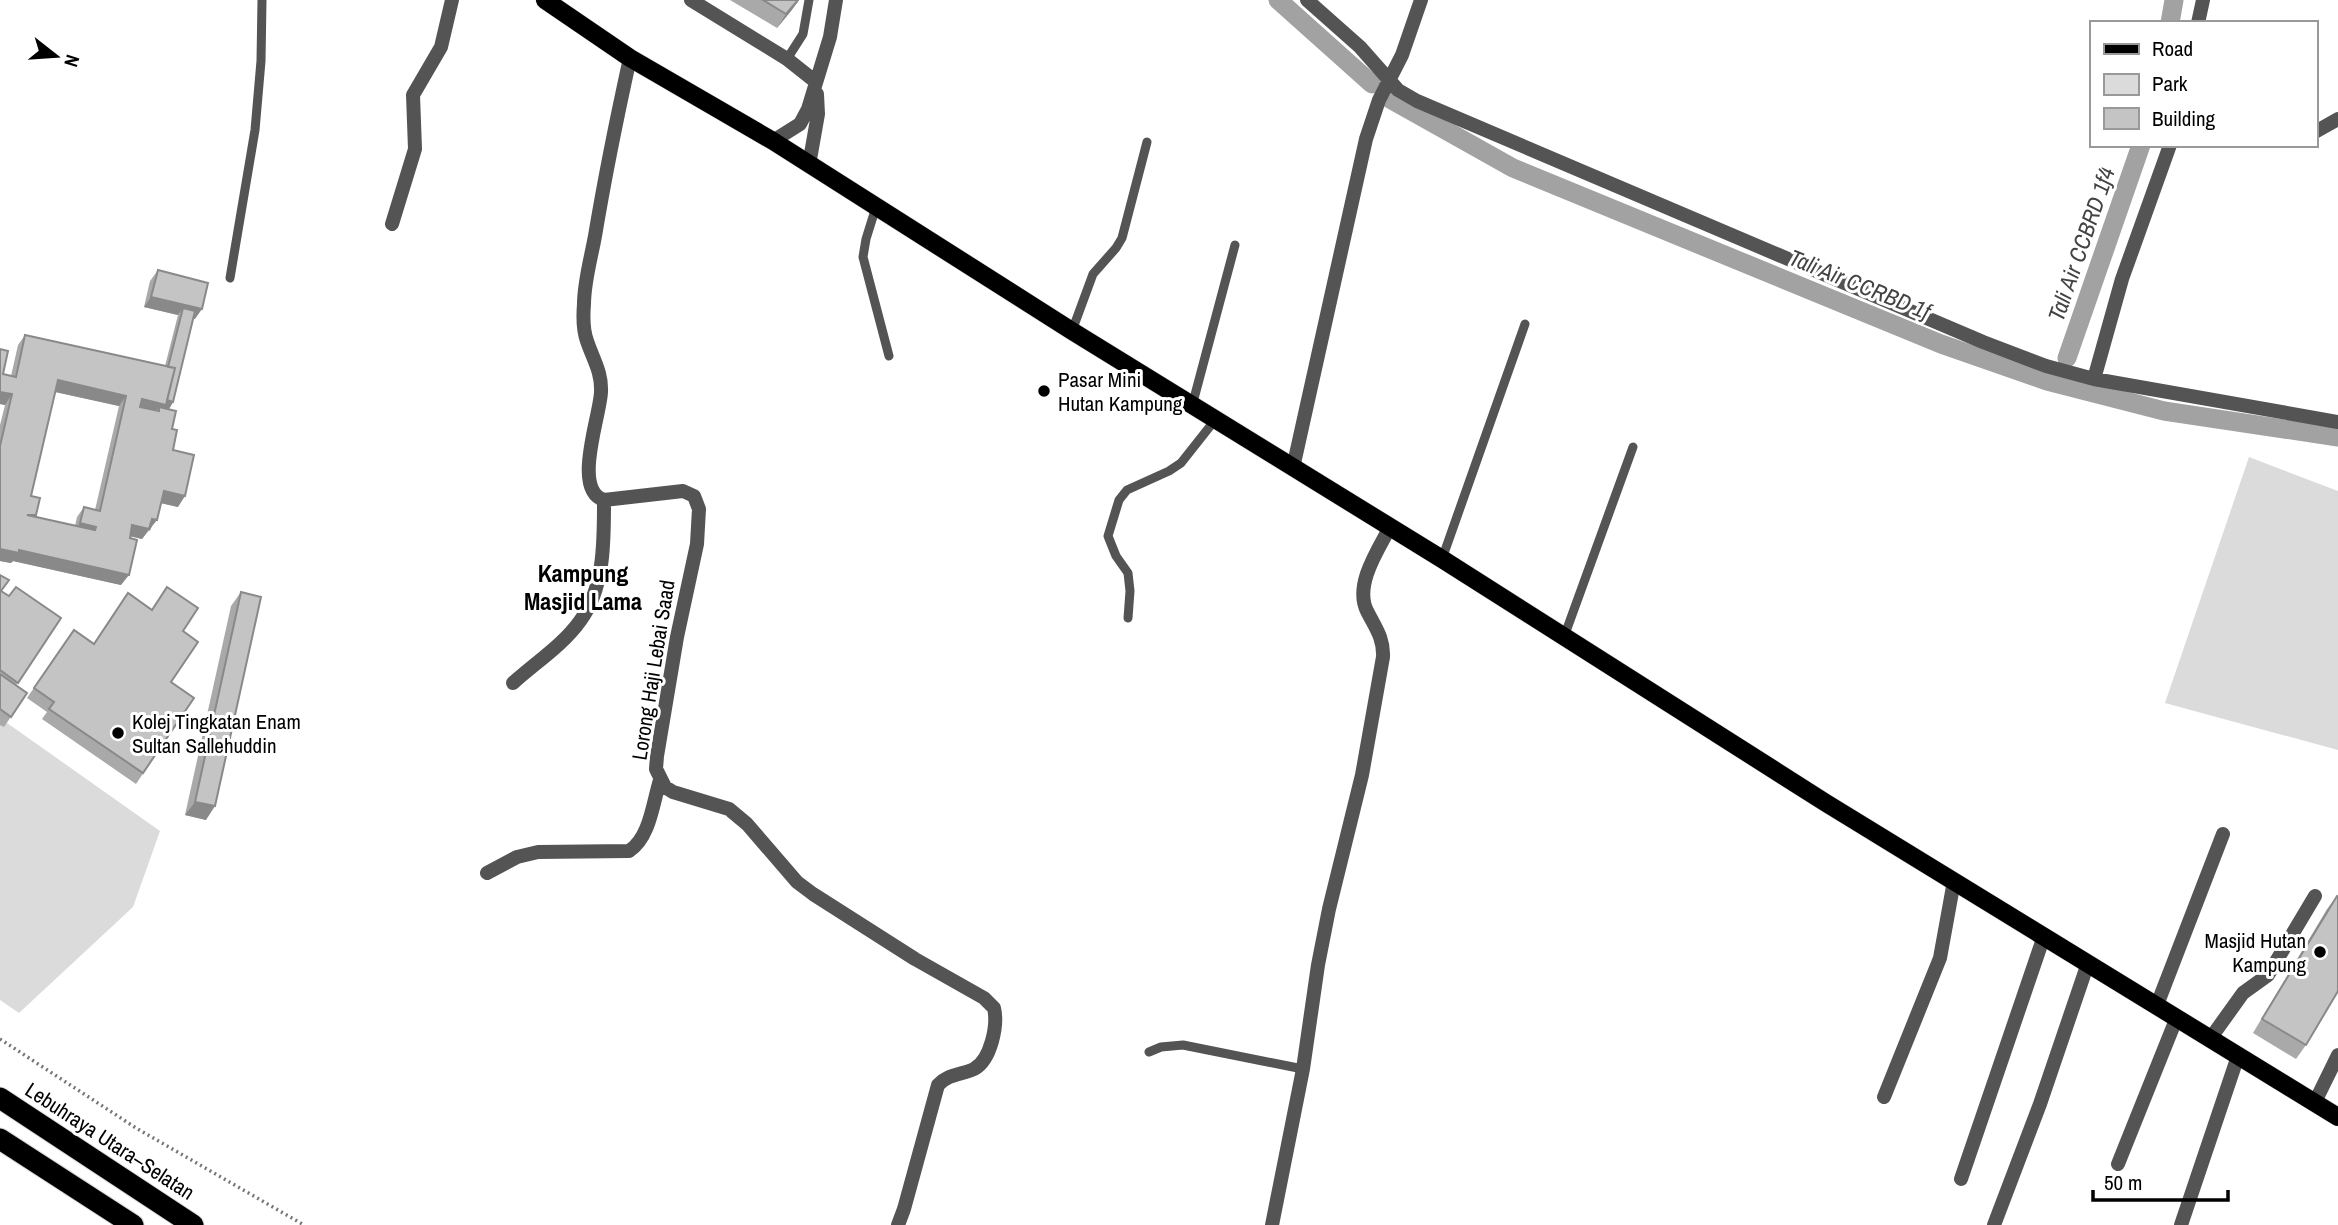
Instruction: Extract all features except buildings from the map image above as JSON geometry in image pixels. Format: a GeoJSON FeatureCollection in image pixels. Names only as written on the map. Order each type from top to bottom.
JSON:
{"type":"FeatureCollection","features":[{"type":"Feature","properties":{"kind":"highway","name":"Lebuhraya Utara–Selatan"},"geometry":{"type":"LineString","coordinates":[[0,1098],[193,1225]]}},
{"type":"Feature","properties":{"kind":"highway"},"geometry":{"type":"LineString","coordinates":[[0,1139],[133,1225]]}},
{"type":"Feature","properties":{"kind":"main road"},"geometry":{"type":"LineString","coordinates":[[545,0],[630,58],[773,141],[1214,420],[2338,1117]]}},
{"type":"Feature","properties":{"kind":"street"},"geometry":{"type":"LineString","coordinates":[[392,224],[415,149],[413,95],[441,47],[452,0]]}},
{"type":"Feature","properties":{"kind":"street"},"geometry":{"type":"LineString","coordinates":[[691,0],[787,59],[816,82],[818,114],[809,165]]}},
{"type":"Feature","properties":{"kind":"street"},"geometry":{"type":"LineString","coordinates":[[773,141],[800,124],[808,109],[830,37],[836,0]]}},
{"type":"Feature","properties":{"kind":"street"},"geometry":{"type":"LineString","coordinates":[[1307,0],[1360,47],[1398,90],[1417,101],[1983,342],[2046,366],[2094,379],[2338,422]]}},
{"type":"Feature","properties":{"kind":"street"},"geometry":{"type":"LineString","coordinates":[[1293,468],[1372,117],[1402,55],[1421,0]]}},
{"type":"Feature","properties":{"kind":"street"},"geometry":{"type":"LineString","coordinates":[[2198,21],[2203,0]]}},
{"type":"Feature","properties":{"kind":"street"},"geometry":{"type":"LineString","coordinates":[[513,682],[569,634],[583,617],[601,563],[604,500],[594,494],[589,476],[589,460],[601,382],[599,369],[586,340],[584,301],[606,167],[630,58]]}},
{"type":"Feature","properties":{"kind":"street"},"geometry":{"type":"LineString","coordinates":[[2317,131],[2338,119]]}},
{"type":"Feature","properties":{"kind":"street"},"geometry":{"type":"LineString","coordinates":[[2094,379],[2122,279],[2169,147]]}},
{"type":"Feature","properties":{"kind":"street","name":"Lorong Haji Lebai Saad"},"geometry":{"type":"LineString","coordinates":[[604,500],[675,491],[690,493],[697,500],[699,509],[697,544],[677,636],[657,756],[656,769],[664,787],[729,808],[780,864],[813,894],[915,959],[984,998],[994,1008],[994,1028],[981,1064],[975,1069],[948,1077],[938,1085],[898,1225]]}},
{"type":"Feature","properties":{"kind":"street"},"geometry":{"type":"LineString","coordinates":[[1272,1225],[1303,1069],[1325,931],[1362,775],[1383,657],[1382,642],[1365,608],[1363,589],[1390,527]]}},
{"type":"Feature","properties":{"kind":"street"},"geometry":{"type":"LineString","coordinates":[[487,873],[517,857],[538,852],[629,851],[636,846],[644,832],[660,780]]}},
{"type":"Feature","properties":{"kind":"street"},"geometry":{"type":"LineString","coordinates":[[2157,1005],[2223,834]]}},
{"type":"Feature","properties":{"kind":"street"},"geometry":{"type":"LineString","coordinates":[[1884,1097],[1940,958],[1954,881]]}},
{"type":"Feature","properties":{"kind":"street"},"geometry":{"type":"LineString","coordinates":[[2210,1039],[2243,993],[2268,975],[2315,896]]}},
{"type":"Feature","properties":{"kind":"street"},"geometry":{"type":"LineString","coordinates":[[1961,1179],[2043,936]]}},
{"type":"Feature","properties":{"kind":"street"},"geometry":{"type":"LineString","coordinates":[[1994,1225],[2040,1104],[2088,963]]}},
{"type":"Feature","properties":{"kind":"street"},"geometry":{"type":"LineString","coordinates":[[2118,1164],[2176,1017]]}},
{"type":"Feature","properties":{"kind":"street"},"geometry":{"type":"LineString","coordinates":[[2315,1102],[2338,1055]]}},
{"type":"Feature","properties":{"kind":"street"},"geometry":{"type":"LineString","coordinates":[[2181,1225],[2238,1056]]}},
{"type":"Feature","properties":{"kind":"lane"},"geometry":{"type":"LineString","coordinates":[[230,278],[255,130],[261,61],[262,0]]}},
{"type":"Feature","properties":{"kind":"lane"},"geometry":{"type":"LineString","coordinates":[[787,59],[803,34],[809,0]]}},
{"type":"Feature","properties":{"kind":"lane"},"geometry":{"type":"LineString","coordinates":[[1072,331],[1093,274],[1122,238],[1147,142]]}},
{"type":"Feature","properties":{"kind":"lane"},"geometry":{"type":"LineString","coordinates":[[876,207],[863,257],[889,355]]}},
{"type":"Feature","properties":{"kind":"lane"},"geometry":{"type":"LineString","coordinates":[[1192,406],[1234,245]]}},
{"type":"Feature","properties":{"kind":"lane"},"geometry":{"type":"LineString","coordinates":[[1442,559],[1525,324]]}},
{"type":"Feature","properties":{"kind":"lane"},"geometry":{"type":"LineString","coordinates":[[1128,618],[1128,573],[1110,545],[1108,536],[1119,500],[1128,490],[1181,463],[1214,420]]}},
{"type":"Feature","properties":{"kind":"lane"},"geometry":{"type":"LineString","coordinates":[[1564,637],[1633,446]]}},
{"type":"Feature","properties":{"kind":"lane"},"geometry":{"type":"LineString","coordinates":[[1149,1052],[1161,1047],[1182,1045],[1303,1069]]}},
{"type":"Feature","properties":{"kind":"path"},"geometry":{"type":"LineString","coordinates":[[0,1039],[136,1128],[304,1225]]}},
{"type":"Feature","properties":{"kind":"green space"},"geometry":{"type":"Polygon","coordinates":[[[2249,457],[2338,491],[2338,750],[2165,703],[2249,457]]]}},
{"type":"Feature","properties":{"kind":"green space"},"geometry":{"type":"Polygon","coordinates":[[[0,718],[160,831],[133,907],[19,1013],[0,1000],[0,718]]]}},
{"type":"Feature","properties":{"kind":"waterway","name":"Tali Air CCRBD 1f"},"geometry":{"type":"LineString","coordinates":[[1278,0],[1372,84]]}},
{"type":"Feature","properties":{"kind":"waterway","name":"Tali Air CCBRD 1f4"},"geometry":{"type":"LineString","coordinates":[[2170,21],[2174,0]]}},
{"type":"Feature","properties":{"kind":"waterway","name":"Tali Air CCRBD 1f"},"geometry":{"type":"LineString","coordinates":[[1390,99],[1513,168],[1941,344],[2047,381],[2164,411],[2338,437]]}},
{"type":"Feature","properties":{"kind":"waterway","name":"Tali Air CCBRD 1f4"},"geometry":{"type":"LineString","coordinates":[[2067,358],[2140,147]]}},
{"type":"Feature","properties":{"kind":"place","name":"Pasar Mini Hutan Kampung"},"geometry":{"type":"Point","coordinates":[1044,391]}},
{"type":"Feature","properties":{"kind":"place","name":"Kolej Tingkatan Enam Sultan Sallehuddin"},"geometry":{"type":"Point","coordinates":[118,733]}},
{"type":"Feature","properties":{"kind":"place","name":"Masjid Hutan Kampung"},"geometry":{"type":"Point","coordinates":[2320,952]}},
{"type":"Feature","properties":{"kind":"district","name":"Kampung Masjid Lama"},"geometry":{"type":"Point","coordinates":[583,587]}}]}
